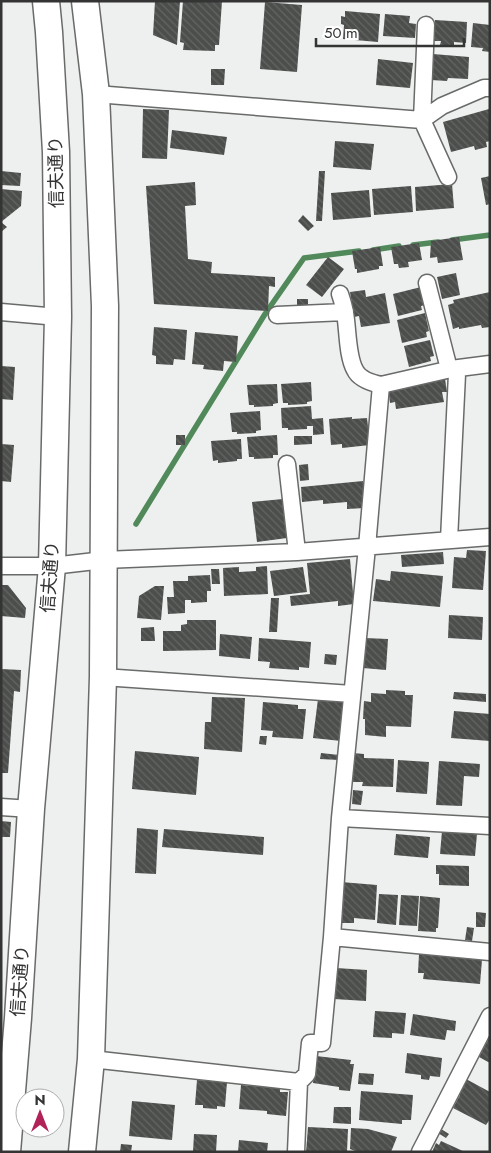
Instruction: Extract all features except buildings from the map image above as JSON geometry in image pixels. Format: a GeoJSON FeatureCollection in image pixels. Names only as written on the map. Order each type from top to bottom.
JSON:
{"type":"FeatureCollection","features":[{"type":"Feature","properties":{"kind":"highway","name":"信夫通り"},"geometry":{"type":"LineString","coordinates":[[7,1152],[31,809],[52,566],[58,317],[56,152],[46,1]]}},
{"type":"Feature","properties":{"kind":"highway"},"geometry":{"type":"LineString","coordinates":[[82,1152],[91,1059],[103,677],[105,306],[96,94],[85,1]]}},
{"type":"Feature","properties":{"kind":"street"},"geometry":{"type":"LineString","coordinates":[[426,25],[422,120],[448,177]]}},
{"type":"Feature","properties":{"kind":"street"},"geometry":{"type":"LineString","coordinates":[[96,94],[422,120],[442,106],[484,88],[490,88]]}},
{"type":"Feature","properties":{"kind":"street"},"geometry":{"type":"LineString","coordinates":[[427,283],[448,365],[457,374],[449,540]]}},
{"type":"Feature","properties":{"kind":"street"},"geometry":{"type":"LineString","coordinates":[[340,294],[345,312],[354,370],[358,375],[374,384],[452,369],[490,364]]}},
{"type":"Feature","properties":{"kind":"street"},"geometry":{"type":"LineString","coordinates":[[1,312],[58,317]]}},
{"type":"Feature","properties":{"kind":"street"},"geometry":{"type":"LineString","coordinates":[[277,315],[345,312]]}},
{"type":"Feature","properties":{"kind":"street"},"geometry":{"type":"LineString","coordinates":[[296,1152],[299,1082],[307,1074],[310,1043],[322,1043],[332,938],[340,818],[368,547],[381,384]]}},
{"type":"Feature","properties":{"kind":"street"},"geometry":{"type":"LineString","coordinates":[[287,464],[297,552]]}},
{"type":"Feature","properties":{"kind":"street"},"geometry":{"type":"LineString","coordinates":[[1,566],[52,566],[104,560],[297,552],[490,537]]}},
{"type":"Feature","properties":{"kind":"street"},"geometry":{"type":"LineString","coordinates":[[103,677],[352,694]]}},
{"type":"Feature","properties":{"kind":"street"},"geometry":{"type":"LineString","coordinates":[[1,807],[31,809]]}},
{"type":"Feature","properties":{"kind":"street"},"geometry":{"type":"LineString","coordinates":[[340,818],[490,826]]}},
{"type":"Feature","properties":{"kind":"street"},"geometry":{"type":"LineString","coordinates":[[332,938],[490,952]]}},
{"type":"Feature","properties":{"kind":"street"},"geometry":{"type":"LineString","coordinates":[[420,1152],[490,1016]]}},
{"type":"Feature","properties":{"kind":"street"},"geometry":{"type":"LineString","coordinates":[[91,1059],[299,1082]]}},
{"type":"Feature","properties":{"kind":"waterway"},"geometry":{"type":"LineString","coordinates":[[452,240],[490,235]]}},
{"type":"Feature","properties":{"kind":"waterway"},"geometry":{"type":"LineString","coordinates":[[413,245],[438,242]]}},
{"type":"Feature","properties":{"kind":"waterway"},"geometry":{"type":"LineString","coordinates":[[373,250],[399,246]]}},
{"type":"Feature","properties":{"kind":"waterway"},"geometry":{"type":"LineString","coordinates":[[136,524],[265,314],[304,258],[359,251]]}}]}
